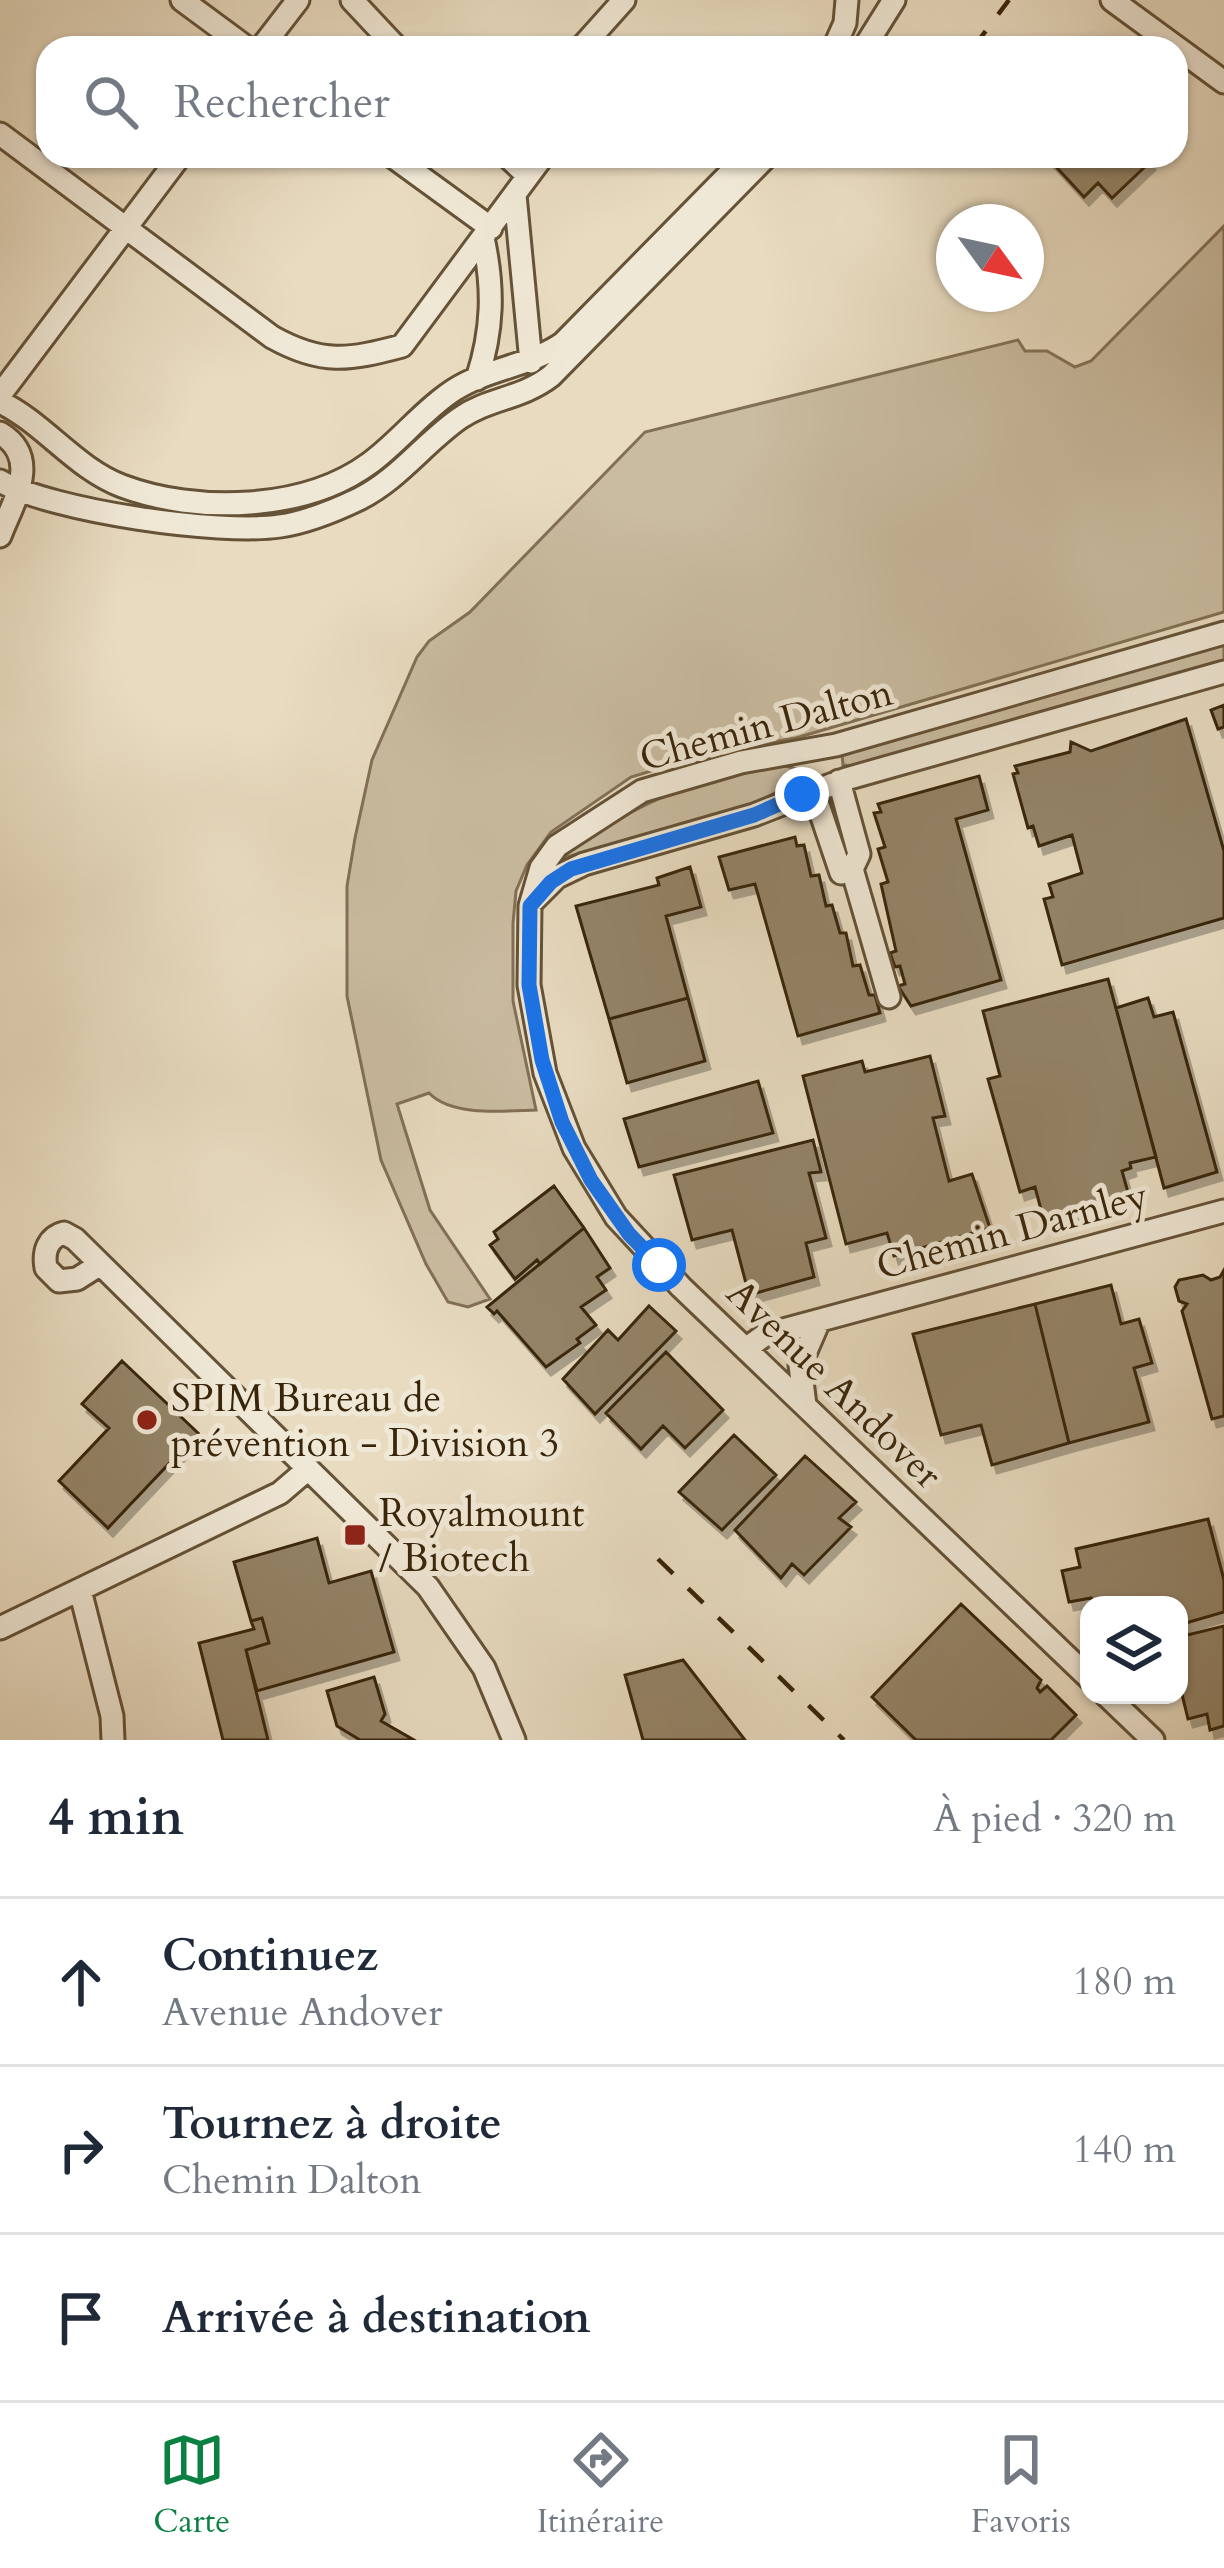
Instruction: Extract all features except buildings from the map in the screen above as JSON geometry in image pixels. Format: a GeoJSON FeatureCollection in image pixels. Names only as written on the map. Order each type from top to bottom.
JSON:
{"type":"FeatureCollection","features":[{"type":"Feature","properties":{"kind":"street"},"geometry":{"type":"LineString","coordinates":[[182,0],[231,36]]}},
{"type":"Feature","properties":{"kind":"street"},"geometry":{"type":"LineString","coordinates":[[270,36],[298,0]]}},
{"type":"Feature","properties":{"kind":"street"},"geometry":{"type":"LineString","coordinates":[[352,0],[386,36]]}},
{"type":"Feature","properties":{"kind":"street"},"geometry":{"type":"LineString","coordinates":[[591,36],[624,0]]}},
{"type":"Feature","properties":{"kind":"street"},"geometry":{"type":"LineString","coordinates":[[839,36],[847,0]]}},
{"type":"Feature","properties":{"kind":"street"},"geometry":{"type":"LineString","coordinates":[[872,36],[894,0]]}},
{"type":"Feature","properties":{"kind":"street"},"geometry":{"type":"LineString","coordinates":[[1112,0],[1161,36]]}},
{"type":"Feature","properties":{"kind":"street"},"geometry":{"type":"LineString","coordinates":[[1188,56],[1224,82]]}},
{"type":"Feature","properties":{"kind":"street"},"geometry":{"type":"LineString","coordinates":[[0,134],[36,161]]}},
{"type":"Feature","properties":{"kind":"street"},"geometry":{"type":"LineString","coordinates":[[45,168],[272,337],[338,359],[402,346],[535,168]]}},
{"type":"Feature","properties":{"kind":"street"},"geometry":{"type":"LineString","coordinates":[[171,168],[0,399],[123,486],[155,495],[257,503],[317,491],[344,480],[377,458],[451,392],[531,362],[563,343],[735,168]]}},
{"type":"Feature","properties":{"kind":"street"},"geometry":{"type":"LineString","coordinates":[[407,168],[487,233],[491,318],[477,379]]}},
{"type":"Feature","properties":{"kind":"street"},"geometry":{"type":"LineString","coordinates":[[513,168],[522,186],[531,362]]}},
{"type":"Feature","properties":{"kind":"street"},"geometry":{"type":"LineString","coordinates":[[9,486],[83,508],[222,527],[283,526],[332,511],[404,469],[460,418],[484,405],[526,393],[551,376],[755,168]]}},
{"type":"Feature","properties":{"kind":"street"},"geometry":{"type":"LineString","coordinates":[[0,433],[11,440],[22,458],[9,486],[0,536]]}},
{"type":"Feature","properties":{"kind":"street","name":"Chemin Dalton"},"geometry":{"type":"LineString","coordinates":[[530,906],[541,868],[557,846],[656,786],[741,762],[815,750],[1224,633]]}},
{"type":"Feature","properties":{"kind":"street","name":"Chemin Dalton"},"geometry":{"type":"LineString","coordinates":[[530,906],[551,882],[571,869],[754,815],[825,786],[1224,672]]}},
{"type":"Feature","properties":{"kind":"street"},"geometry":{"type":"LineString","coordinates":[[815,750],[825,786],[859,854],[852,869],[889,997]]}},
{"type":"Feature","properties":{"kind":"street","name":"Avenue Andover"},"geometry":{"type":"LineString","coordinates":[[530,906],[529,985],[553,1098],[574,1148],[629,1234],[1080,1669]]}},
{"type":"Feature","properties":{"kind":"street","name":"Chemin Darnley"},"geometry":{"type":"LineString","coordinates":[[746,1348],[765,1335],[1224,1211]]}},
{"type":"Feature","properties":{"kind":"street"},"geometry":{"type":"LineString","coordinates":[[99,1264],[403,1561],[448,1612],[484,1668],[514,1740]]}},
{"type":"Feature","properties":{"kind":"street"},"geometry":{"type":"LineString","coordinates":[[805,1406],[800,1365],[819,1321]]}},
{"type":"Feature","properties":{"kind":"street"},"geometry":{"type":"LineString","coordinates":[[0,1628],[280,1493],[308,1469]]}},
{"type":"Feature","properties":{"kind":"street"},"geometry":{"type":"LineString","coordinates":[[80,1590],[112,1716],[113,1740]]}},
{"type":"Feature","properties":{"kind":"street"},"geometry":{"type":"LineString","coordinates":[[1116,1704],[1154,1740]]}},
{"type":"Feature","properties":{"kind":"shaded area"},"geometry":{"type":"Polygon","coordinates":[[[1224,226],[1224,612],[796,738],[721,750],[631,777],[551,832],[527,865],[516,891],[513,923],[513,1001],[536,1110],[465,1109],[429,1093],[397,1104],[430,1210],[490,1299],[468,1307],[448,1302],[426,1264],[381,1160],[347,996],[347,886],[355,838],[372,760],[417,657],[429,641],[470,612],[645,432],[1018,340],[1025,351],[1047,351],[1075,367],[1091,361],[1224,226]]]}},
{"type":"Feature","properties":{"kind":"shaded area"},"geometry":{"type":"Polygon","coordinates":[[[1224,645],[1224,661],[843,765],[842,754],[847,752],[1224,645]]]}},
{"type":"Feature","properties":{"kind":"shaded area"},"geometry":{"type":"Polygon","coordinates":[[[786,766],[800,770],[799,780],[758,802],[565,855],[617,820],[669,794],[725,776],[786,766]]]}},
{"type":"Feature","properties":{"kind":"railway"},"geometry":{"type":"LineString","coordinates":[[982,36],[1009,0]]}},
{"type":"Feature","properties":{"kind":"railway"},"geometry":{"type":"LineString","coordinates":[[658,1559],[844,1740]]}},
{"type":"Feature","properties":{"kind":"place","name":"SPIM Bureau de prévention - Division 3"},"geometry":{"type":"Point","coordinates":[147,1420]}},
{"type":"Feature","properties":{"kind":"place","name":"Royalmount / Biotech"},"geometry":{"type":"Point","coordinates":[355,1535]}},
{"type":"Feature","properties":{"kind":"route"},"geometry":{"type":"LineString","coordinates":[[659,1265],[629,1234],[591,1180],[557,1110],[532,1010],[530,906],[551,882],[571,869],[754,815],[802,794]]}}]}
